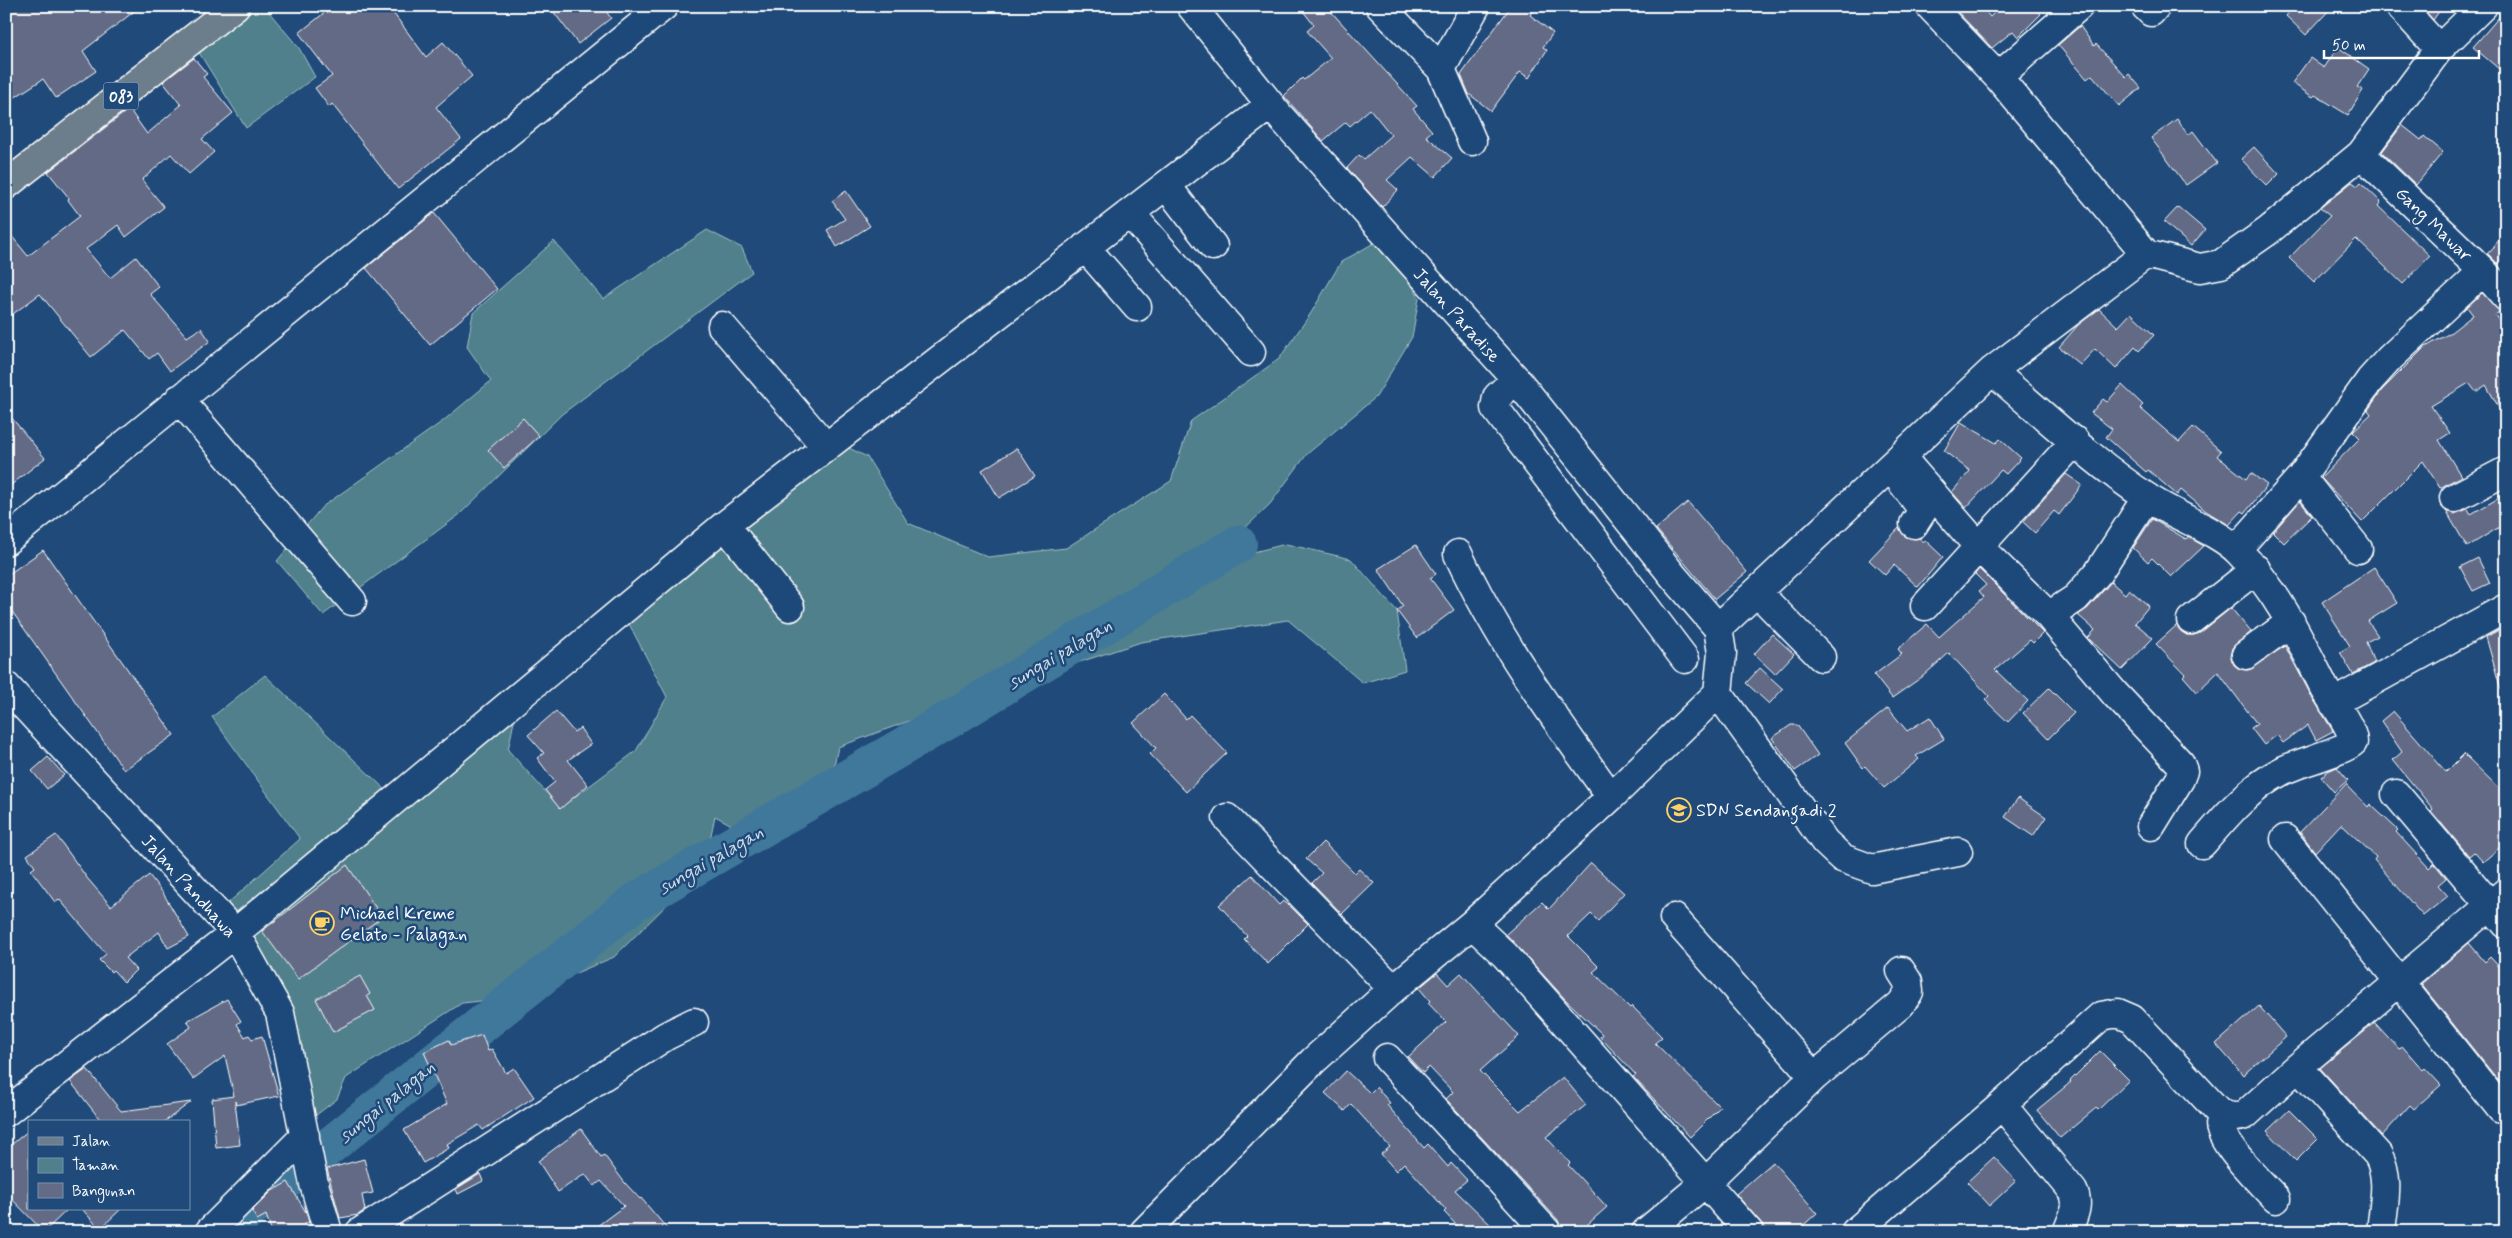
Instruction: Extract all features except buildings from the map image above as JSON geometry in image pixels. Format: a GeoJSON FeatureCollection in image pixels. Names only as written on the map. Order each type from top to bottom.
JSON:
{"type":"FeatureCollection","features":[{"type":"Feature","properties":{"kind":"main road","name":"083"},"geometry":{"type":"LineString","coordinates":[[6,185],[235,6]]}},
{"type":"Feature","properties":{"kind":"street"},"geometry":{"type":"LineString","coordinates":[[6,542],[179,399],[664,6]]}},
{"type":"Feature","properties":{"kind":"street","name":"Jalan Paradise"},"geometry":{"type":"LineString","coordinates":[[1191,6],[1270,105],[1426,282],[1516,379],[1674,577],[1718,628]]}},
{"type":"Feature","properties":{"kind":"street"},"geometry":{"type":"LineString","coordinates":[[1441,68],[1476,6]]}},
{"type":"Feature","properties":{"kind":"street"},"geometry":{"type":"LineString","coordinates":[[1930,6],[1998,77],[2146,254],[2200,268],[2221,264],[2268,231],[2361,154],[2440,49],[2483,6]]}},
{"type":"Feature","properties":{"kind":"street"},"geometry":{"type":"LineString","coordinates":[[1998,77],[2079,6]]}},
{"type":"Feature","properties":{"kind":"street"},"geometry":{"type":"LineString","coordinates":[[2145,6],[2150,12],[2156,6]]}},
{"type":"Feature","properties":{"kind":"street"},"geometry":{"type":"LineString","coordinates":[[2400,6],[2440,49]]}},
{"type":"Feature","properties":{"kind":"street"},"geometry":{"type":"LineString","coordinates":[[1389,9],[1441,68],[1472,141]]}},
{"type":"Feature","properties":{"kind":"street"},"geometry":{"type":"LineString","coordinates":[[6,1112],[235,933],[725,525],[1270,105]]}},
{"type":"Feature","properties":{"kind":"street","name":"Gang Mawar"},"geometry":{"type":"LineString","coordinates":[[2361,154],[2483,271],[2506,297]]}},
{"type":"Feature","properties":{"kind":"street"},"geometry":{"type":"LineString","coordinates":[[1166,185],[1213,246]]}},
{"type":"Feature","properties":{"kind":"street"},"geometry":{"type":"LineString","coordinates":[[1130,212],[1251,352]]}},
{"type":"Feature","properties":{"kind":"street"},"geometry":{"type":"LineString","coordinates":[[1085,247],[1137,307]]}},
{"type":"Feature","properties":{"kind":"street"},"geometry":{"type":"LineString","coordinates":[[1144,1232],[1313,1062],[1393,989],[1472,924],[1611,798],[1718,694],[1722,653],[1718,628],[1992,371],[2146,254]]}},
{"type":"Feature","properties":{"kind":"street"},"geometry":{"type":"LineString","coordinates":[[2237,549],[2301,477],[2370,380],[2390,358],[2483,271]]}},
{"type":"Feature","properties":{"kind":"street"},"geometry":{"type":"LineString","coordinates":[[722,326],[826,447]]}},
{"type":"Feature","properties":{"kind":"street"},"geometry":{"type":"LineString","coordinates":[[1992,371],[2075,441],[2146,497],[2237,549],[2256,569],[2291,622],[2333,704],[2353,735],[2353,742],[2348,747],[2316,757],[2274,776],[2230,811],[2202,844]]}},
{"type":"Feature","properties":{"kind":"street"},"geometry":{"type":"LineString","coordinates":[[1516,379],[1497,397],[1495,408],[1684,659]]}},
{"type":"Feature","properties":{"kind":"street"},"geometry":{"type":"LineString","coordinates":[[179,399],[352,601]]}},
{"type":"Feature","properties":{"kind":"street"},"geometry":{"type":"LineString","coordinates":[[1925,606],[2075,441]]}},
{"type":"Feature","properties":{"kind":"street"},"geometry":{"type":"LineString","coordinates":[[1895,462],[1923,510],[1914,524]]}},
{"type":"Feature","properties":{"kind":"street"},"geometry":{"type":"LineString","coordinates":[[1895,462],[2049,616],[2114,694],[2180,763],[2183,771],[2180,779],[2151,826]]}},
{"type":"Feature","properties":{"kind":"street"},"geometry":{"type":"LineString","coordinates":[[2454,498],[2506,471]]}},
{"type":"Feature","properties":{"kind":"street"},"geometry":{"type":"LineString","coordinates":[[2301,477],[2358,550]]}},
{"type":"Feature","properties":{"kind":"street"},"geometry":{"type":"LineString","coordinates":[[2049,616],[2076,598],[2098,573],[2146,497]]}},
{"type":"Feature","properties":{"kind":"street"},"geometry":{"type":"LineString","coordinates":[[725,525],[790,606]]}},
{"type":"Feature","properties":{"kind":"street"},"geometry":{"type":"LineString","coordinates":[[1458,554],[1488,614],[1523,670],[1611,798]]}},
{"type":"Feature","properties":{"kind":"street"},"geometry":{"type":"LineString","coordinates":[[2191,620],[2256,569]]}},
{"type":"Feature","properties":{"kind":"street"},"geometry":{"type":"LineString","coordinates":[[1639,600],[1674,577]]}},
{"type":"Feature","properties":{"kind":"street"},"geometry":{"type":"LineString","coordinates":[[1757,592],[1821,657]]}},
{"type":"Feature","properties":{"kind":"street"},"geometry":{"type":"LineString","coordinates":[[2333,704],[2506,608]]}},
{"type":"Feature","properties":{"kind":"street"},"geometry":{"type":"LineString","coordinates":[[2246,655],[2291,622]]}},
{"type":"Feature","properties":{"kind":"street","name":"Jalan Pandhawa"},"geometry":{"type":"LineString","coordinates":[[6,686],[235,933],[280,1013],[314,1184],[328,1232]]}},
{"type":"Feature","properties":{"kind":"street"},"geometry":{"type":"LineString","coordinates":[[1718,694],[1825,842],[1842,858],[1872,869],[1958,852]]}},
{"type":"Feature","properties":{"kind":"street"},"geometry":{"type":"LineString","coordinates":[[1855,1232],[2002,1106],[2088,1025],[2101,1016],[2118,1013],[2132,1019],[2197,1091],[2223,1115],[2238,1118],[2245,1115],[2298,1067],[2400,981],[2501,907],[2396,794]]}},
{"type":"Feature","properties":{"kind":"street"},"geometry":{"type":"LineString","coordinates":[[1227,818],[1393,989]]}},
{"type":"Feature","properties":{"kind":"street"},"geometry":{"type":"LineString","coordinates":[[2285,839],[2501,1109]]}},
{"type":"Feature","properties":{"kind":"street"},"geometry":{"type":"LineString","coordinates":[[1674,918],[1814,1077]]}},
{"type":"Feature","properties":{"kind":"street"},"geometry":{"type":"LineString","coordinates":[[1472,924],[1505,955],[1707,1181],[1750,1232]]}},
{"type":"Feature","properties":{"kind":"street"},"geometry":{"type":"LineString","coordinates":[[1646,1232],[1707,1181],[1814,1077],[1901,1004],[1909,992],[1908,982],[1901,971]]}},
{"type":"Feature","properties":{"kind":"street"},"geometry":{"type":"LineString","coordinates":[[360,1232],[666,1036],[694,1022]]}},
{"type":"Feature","properties":{"kind":"street"},"geometry":{"type":"LineString","coordinates":[[1387,1058],[1547,1232]]}},
{"type":"Feature","properties":{"kind":"street"},"geometry":{"type":"LineString","coordinates":[[2298,1067],[2378,1155],[2383,1163],[2386,1181],[2381,1232]]}},
{"type":"Feature","properties":{"kind":"street"},"geometry":{"type":"LineString","coordinates":[[2002,1106],[2077,1199],[2076,1211],[2067,1232]]}},
{"type":"Feature","properties":{"kind":"street"},"geometry":{"type":"LineString","coordinates":[[2223,1115],[2220,1123],[2225,1139],[2249,1170],[2276,1199]]}},
{"type":"Feature","properties":{"kind":"street"},"geometry":{"type":"LineString","coordinates":[[210,1232],[306,1145]]}},
{"type":"Feature","properties":{"kind":"green space"},"geometry":{"type":"Polygon","coordinates":[[[221,6],[264,6],[299,48],[315,77],[246,128],[193,43],[221,6]]]}},
{"type":"Feature","properties":{"kind":"green space"},"geometry":{"type":"Polygon","coordinates":[[[707,230],[742,248],[752,272],[562,414],[459,515],[323,615],[277,561],[322,507],[443,421],[491,381],[467,347],[473,313],[554,241],[603,299],[707,230]]]}},
{"type":"Feature","properties":{"kind":"green space"},"geometry":{"type":"Polygon","coordinates":[[[1386,236],[1419,298],[1412,337],[1376,397],[1307,454],[1270,504],[1209,563],[1286,544],[1351,559],[1397,611],[1405,670],[1363,683],[1288,620],[1141,642],[988,692],[838,747],[829,789],[760,840],[715,816],[704,868],[614,957],[519,997],[462,1003],[346,1078],[337,1099],[311,1119],[227,904],[300,839],[212,717],[265,675],[392,796],[517,707],[508,750],[560,808],[636,751],[667,697],[625,616],[839,443],[867,457],[908,523],[988,557],[1066,548],[1171,481],[1191,421],[1279,359],[1311,313],[1341,262],[1386,236]]]}},
{"type":"Feature","properties":{"kind":"waterway","name":"sungai palagan"},"geometry":{"type":"LineString","coordinates":[[222,1232],[635,902],[950,719],[1238,544]]}},
{"type":"Feature","properties":{"kind":"place","name":"SDN Sendangadi 2"},"geometry":{"type":"Point","coordinates":[1679,810]}},
{"type":"Feature","properties":{"kind":"place","name":"Michael Kreme Gelato - Palagan"},"geometry":{"type":"Point","coordinates":[322,923]}}]}
